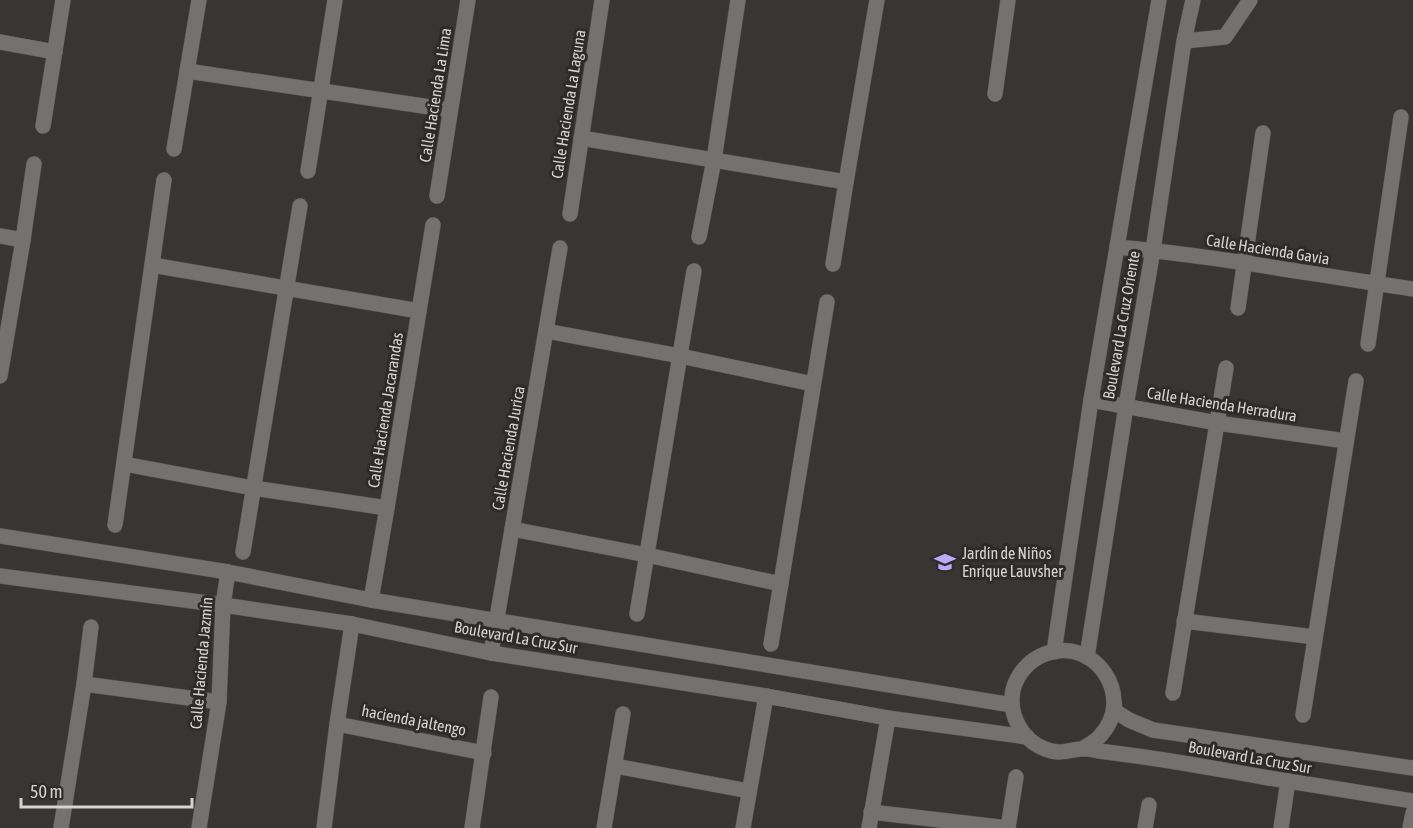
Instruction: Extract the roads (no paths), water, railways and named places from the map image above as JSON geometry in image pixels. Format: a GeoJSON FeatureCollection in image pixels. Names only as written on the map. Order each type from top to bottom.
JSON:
{"type":"FeatureCollection","features":[{"type":"Feature","properties":{"kind":"street"},"geometry":{"type":"LineString","coordinates":[[43,126],[63,0]]}},
{"type":"Feature","properties":{"kind":"street"},"geometry":{"type":"LineString","coordinates":[[174,149],[199,0]]}},
{"type":"Feature","properties":{"kind":"street"},"geometry":{"type":"LineString","coordinates":[[308,171],[335,0]]}},
{"type":"Feature","properties":{"kind":"street","name":"Calle Hacienda La Lima"},"geometry":{"type":"LineString","coordinates":[[437,196],[468,0]]}},
{"type":"Feature","properties":{"kind":"street","name":"Calle Hacienda La Laguna"},"geometry":{"type":"LineString","coordinates":[[570,214],[602,0]]}},
{"type":"Feature","properties":{"kind":"street"},"geometry":{"type":"LineString","coordinates":[[699,237],[714,160],[738,0]]}},
{"type":"Feature","properties":{"kind":"street"},"geometry":{"type":"LineString","coordinates":[[834,264],[877,0]]}},
{"type":"Feature","properties":{"kind":"street"},"geometry":{"type":"LineString","coordinates":[[995,94],[1008,0]]}},
{"type":"Feature","properties":{"kind":"street","name":"Boulevard La Cruz Oriente"},"geometry":{"type":"LineString","coordinates":[[1054,652],[1091,400],[1159,0]]}},
{"type":"Feature","properties":{"kind":"street","name":"Boulevard La Cruz Oriente"},"geometry":{"type":"LineString","coordinates":[[1087,657],[1153,250],[1184,41],[1193,0]]}},
{"type":"Feature","properties":{"kind":"street"},"geometry":{"type":"LineString","coordinates":[[1184,41],[1225,37],[1250,0]]}},
{"type":"Feature","properties":{"kind":"street"},"geometry":{"type":"LineString","coordinates":[[0,42],[55,52]]}},
{"type":"Feature","properties":{"kind":"street"},"geometry":{"type":"LineString","coordinates":[[187,70],[450,110]]}},
{"type":"Feature","properties":{"kind":"street"},"geometry":{"type":"LineString","coordinates":[[1368,344],[1401,117]]}},
{"type":"Feature","properties":{"kind":"street"},"geometry":{"type":"LineString","coordinates":[[1238,308],[1263,133]]}},
{"type":"Feature","properties":{"kind":"street"},"geometry":{"type":"LineString","coordinates":[[581,138],[846,182]]}},
{"type":"Feature","properties":{"kind":"street"},"geometry":{"type":"LineString","coordinates":[[0,376],[34,164]]}},
{"type":"Feature","properties":{"kind":"street"},"geometry":{"type":"LineString","coordinates":[[115,525],[165,180]]}},
{"type":"Feature","properties":{"kind":"street"},"geometry":{"type":"LineString","coordinates":[[243,552],[300,206]]}},
{"type":"Feature","properties":{"kind":"street","name":"Calle Hacienda Jacarandas"},"geometry":{"type":"LineString","coordinates":[[371,600],[434,225]]}},
{"type":"Feature","properties":{"kind":"street"},"geometry":{"type":"LineString","coordinates":[[0,236],[23,240]]}},
{"type":"Feature","properties":{"kind":"street","name":"Calle Hacienda Gavia"},"geometry":{"type":"LineString","coordinates":[[1118,247],[1245,262],[1413,289]]}},
{"type":"Feature","properties":{"kind":"street","name":"Calle Hacienda Jurica"},"geometry":{"type":"LineString","coordinates":[[491,653],[560,249]]}},
{"type":"Feature","properties":{"kind":"street"},"geometry":{"type":"LineString","coordinates":[[152,265],[419,311]]}},
{"type":"Feature","properties":{"kind":"street"},"geometry":{"type":"LineString","coordinates":[[637,614],[694,271]]}},
{"type":"Feature","properties":{"kind":"street"},"geometry":{"type":"LineString","coordinates":[[771,644],[827,302]]}},
{"type":"Feature","properties":{"kind":"street"},"geometry":{"type":"LineString","coordinates":[[546,331],[813,384]]}},
{"type":"Feature","properties":{"kind":"street"},"geometry":{"type":"LineString","coordinates":[[1173,693],[1226,368]]}},
{"type":"Feature","properties":{"kind":"street"},"geometry":{"type":"LineString","coordinates":[[1303,715],[1356,381]]}},
{"type":"Feature","properties":{"kind":"street","name":"Calle Hacienda Herradura"},"geometry":{"type":"LineString","coordinates":[[1091,400],[1217,423],[1346,441]]}},
{"type":"Feature","properties":{"kind":"street"},"geometry":{"type":"LineString","coordinates":[[124,464],[253,488],[387,508]]}},
{"type":"Feature","properties":{"kind":"street"},"geometry":{"type":"LineString","coordinates":[[512,529],[781,584]]}},
{"type":"Feature","properties":{"kind":"street","name":"Boulevard La Cruz Sur"},"geometry":{"type":"LineString","coordinates":[[0,536],[228,572],[371,600],[1012,705]]}},
{"type":"Feature","properties":{"kind":"street","name":"Calle Hacienda Jazmín"},"geometry":{"type":"LineString","coordinates":[[199,828],[219,702],[222,605],[228,572]]}},
{"type":"Feature","properties":{"kind":"street","name":"Boulevard La Cruz Sur"},"geometry":{"type":"LineString","coordinates":[[0,576],[352,624],[491,653],[766,696],[888,718],[1027,737]]}},
{"type":"Feature","properties":{"kind":"street"},"geometry":{"type":"LineString","coordinates":[[1184,621],[1315,637]]}},
{"type":"Feature","properties":{"kind":"street","name":"hacienda jaltengo"},"geometry":{"type":"LineString","coordinates":[[324,828],[352,624]]}},
{"type":"Feature","properties":{"kind":"street"},"geometry":{"type":"LineString","coordinates":[[61,828],[91,627]]}},
{"type":"Feature","properties":{"kind":"street"},"geometry":{"type":"LineString","coordinates":[[1068,651],[1087,657],[1098,664],[1111,683],[1114,705],[1107,727],[1092,743],[1070,752],[1058,752],[1036,744],[1019,727],[1014,716],[1012,693],[1021,672],[1037,658],[1054,652],[1068,651]]}},
{"type":"Feature","properties":{"kind":"street"},"geometry":{"type":"LineString","coordinates":[[84,684],[219,702]]}},
{"type":"Feature","properties":{"kind":"street","name":"Boulevard La Cruz Sur"},"geometry":{"type":"LineString","coordinates":[[1114,694],[1115,711],[1153,730],[1413,768]]}},
{"type":"Feature","properties":{"kind":"street"},"geometry":{"type":"LineString","coordinates":[[743,828],[766,696]]}},
{"type":"Feature","properties":{"kind":"street","name":"hacienda jaltengo"},"geometry":{"type":"LineString","coordinates":[[472,828],[491,697]]}},
{"type":"Feature","properties":{"kind":"street"},"geometry":{"type":"LineString","coordinates":[[604,828],[622,714]]}},
{"type":"Feature","properties":{"kind":"street"},"geometry":{"type":"LineString","coordinates":[[869,828],[888,718]]}},
{"type":"Feature","properties":{"kind":"street","name":"hacienda jaltengo"},"geometry":{"type":"LineString","coordinates":[[337,724],[484,753]]}},
{"type":"Feature","properties":{"kind":"street","name":"Boulevard La Cruz Sur"},"geometry":{"type":"LineString","coordinates":[[1082,748],[1413,801]]}},
{"type":"Feature","properties":{"kind":"street"},"geometry":{"type":"LineString","coordinates":[[615,766],[749,791]]}},
{"type":"Feature","properties":{"kind":"street"},"geometry":{"type":"LineString","coordinates":[[872,812],[1008,828],[1016,777]]}},
{"type":"Feature","properties":{"kind":"street"},"geometry":{"type":"LineString","coordinates":[[1281,828],[1288,782]]}},
{"type":"Feature","properties":{"kind":"street"},"geometry":{"type":"LineString","coordinates":[[1145,828],[1149,805]]}},
{"type":"Feature","properties":{"kind":"street"},"geometry":{"type":"LineString","coordinates":[[1410,828],[1413,813]]}},
{"type":"Feature","properties":{"kind":"place","name":"Jardín de Niños Enrique Lauvsher"},"geometry":{"type":"Point","coordinates":[945,562]}}]}
